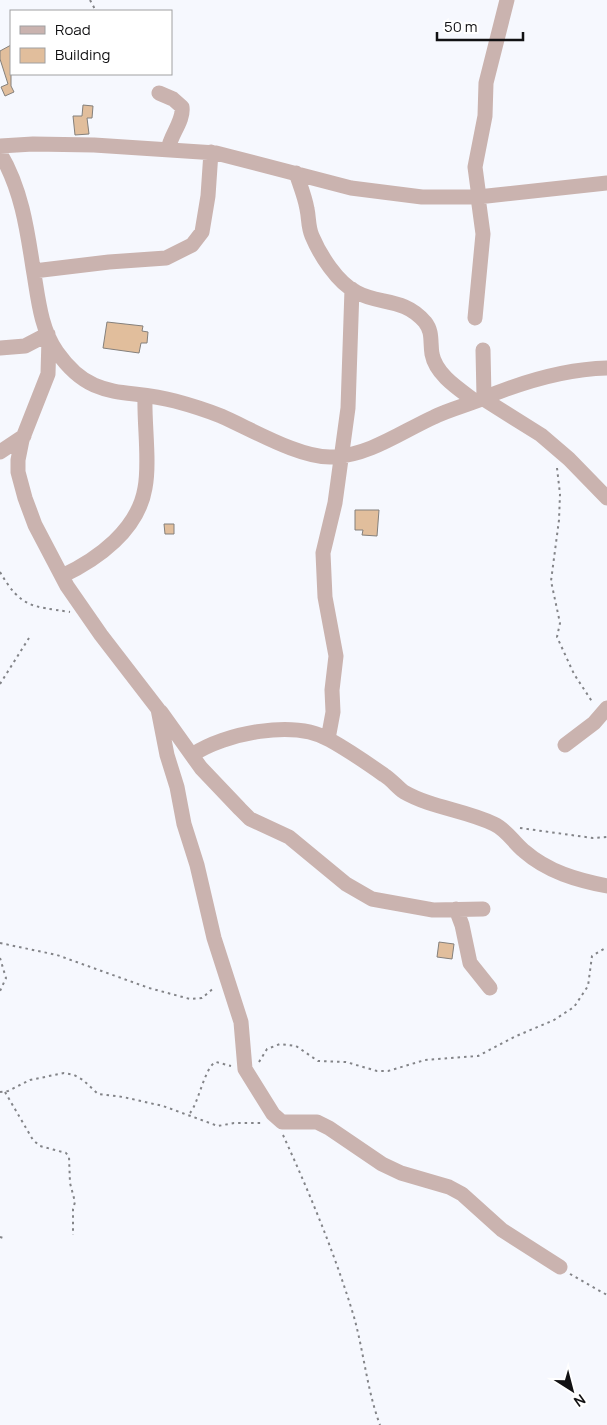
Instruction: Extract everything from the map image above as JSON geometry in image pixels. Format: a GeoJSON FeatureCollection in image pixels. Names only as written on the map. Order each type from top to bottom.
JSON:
{"type":"FeatureCollection","features":[{"type":"Feature","properties":{"kind":"street"},"geometry":{"type":"LineString","coordinates":[[475,318],[483,234],[475,167],[485,116],[486,83],[507,0]]}},
{"type":"Feature","properties":{"kind":"street"},"geometry":{"type":"LineString","coordinates":[[159,93],[174,99],[182,107],[181,119],[173,132],[168,150]]}},
{"type":"Feature","properties":{"kind":"street"},"geometry":{"type":"LineString","coordinates":[[0,146],[33,144],[211,152],[351,188],[422,197],[478,197],[607,183]]}},
{"type":"Feature","properties":{"kind":"street"},"geometry":{"type":"LineString","coordinates":[[34,271],[109,262],[166,258],[192,245],[202,232],[208,196],[211,152]]}},
{"type":"Feature","properties":{"kind":"street"},"geometry":{"type":"LineString","coordinates":[[0,153],[18,190],[36,289],[49,336],[58,353],[81,380],[100,388],[164,398],[196,407],[277,442],[326,457],[358,453],[398,436],[434,416],[536,379],[587,368],[607,368]]}},
{"type":"Feature","properties":{"kind":"street"},"geometry":{"type":"LineString","coordinates":[[296,173],[307,208],[312,236],[334,271],[352,290],[370,297],[397,303],[414,312],[430,331],[435,364],[454,385],[541,436],[607,498]]}},
{"type":"Feature","properties":{"kind":"street"},"geometry":{"type":"LineString","coordinates":[[328,739],[333,712],[332,690],[336,656],[325,597],[322,567],[342,456],[348,408],[352,290]]}},
{"type":"Feature","properties":{"kind":"street"},"geometry":{"type":"LineString","coordinates":[[0,348],[26,346],[49,336]]}},
{"type":"Feature","properties":{"kind":"street"},"geometry":{"type":"LineString","coordinates":[[49,336],[48,374],[24,436],[18,466],[25,498],[35,525],[62,576],[89,618],[192,755],[219,788],[250,819],[289,837],[346,884],[372,899],[433,910],[483,909]]}},
{"type":"Feature","properties":{"kind":"street"},"geometry":{"type":"LineString","coordinates":[[480,399],[483,350]]}},
{"type":"Feature","properties":{"kind":"street"},"geometry":{"type":"LineString","coordinates":[[62,576],[102,553],[125,530],[138,508],[146,488],[145,396]]}},
{"type":"Feature","properties":{"kind":"street"},"geometry":{"type":"LineString","coordinates":[[0,452],[24,436]]}},
{"type":"Feature","properties":{"kind":"street"},"geometry":{"type":"LineString","coordinates":[[565,745],[597,720],[607,708]]}},
{"type":"Feature","properties":{"kind":"street"},"geometry":{"type":"LineString","coordinates":[[158,709],[167,755],[177,787],[184,824],[197,865],[214,938],[241,1022],[244,1066],[278,1121],[317,1122],[382,1164],[401,1173],[448,1187],[462,1194],[502,1230],[560,1267]]}},
{"type":"Feature","properties":{"kind":"street"},"geometry":{"type":"LineString","coordinates":[[192,755],[222,740],[260,731],[297,731],[328,739],[385,775],[398,788],[413,797],[463,812],[502,828],[522,850],[543,866],[566,875],[607,886]]}},
{"type":"Feature","properties":{"kind":"street"},"geometry":{"type":"LineString","coordinates":[[456,909],[462,925],[470,963],[490,988]]}},
{"type":"Feature","properties":{"kind":"path"},"geometry":{"type":"LineString","coordinates":[[558,450],[559,520],[552,581],[560,622],[557,637],[574,674],[595,707],[597,720]]}},
{"type":"Feature","properties":{"kind":"path"},"geometry":{"type":"LineString","coordinates":[[0,572],[14,594],[22,602],[89,618]]}},
{"type":"Feature","properties":{"kind":"path"},"geometry":{"type":"LineString","coordinates":[[0,684],[29,638]]}},
{"type":"Feature","properties":{"kind":"path"},"geometry":{"type":"LineString","coordinates":[[514,827],[593,838],[607,837]]}},
{"type":"Feature","properties":{"kind":"path"},"geometry":{"type":"LineString","coordinates":[[0,944],[57,955],[149,988],[190,999],[202,998],[212,991],[225,970]]}},
{"type":"Feature","properties":{"kind":"path"},"geometry":{"type":"LineString","coordinates":[[189,1114],[194,1107],[212,1063],[233,1066],[255,1065],[267,1049],[280,1044],[296,1046],[318,1061],[346,1062],[377,1071],[394,1069],[425,1060],[478,1056],[565,1014],[574,1007],[588,986],[592,956],[607,947]]}},
{"type":"Feature","properties":{"kind":"path"},"geometry":{"type":"LineString","coordinates":[[0,958],[6,978],[0,991]]}},
{"type":"Feature","properties":{"kind":"path"},"geometry":{"type":"LineString","coordinates":[[0,1092],[5,1092],[30,1080],[64,1073],[74,1075],[98,1094],[141,1100],[189,1114],[218,1126],[234,1123],[278,1121],[318,1213],[339,1271],[360,1338],[370,1394],[380,1425]]}},
{"type":"Feature","properties":{"kind":"path"},"geometry":{"type":"LineString","coordinates":[[5,1092],[33,1140],[40,1146],[66,1153],[69,1157],[70,1184],[75,1202],[73,1209],[73,1235]]}},
{"type":"Feature","properties":{"kind":"path"},"geometry":{"type":"LineString","coordinates":[[560,1267],[607,1295]]}},
{"type":"Feature","properties":{"kind":"building"},"geometry":{"type":"Polygon","coordinates":[[[10,46],[10,75],[11,86],[14,92],[5,96],[1,87],[8,84],[0,59],[0,51],[10,46]]]}},
{"type":"Feature","properties":{"kind":"building"},"geometry":{"type":"Polygon","coordinates":[[[83,105],[93,106],[92,118],[87,118],[89,134],[75,135],[73,116],[82,116],[83,105]]]}},
{"type":"Feature","properties":{"kind":"building"},"geometry":{"type":"Polygon","coordinates":[[[107,322],[143,326],[142,331],[148,332],[147,343],[141,343],[139,353],[103,348],[107,322]]]}},
{"type":"Feature","properties":{"kind":"building"},"geometry":{"type":"Polygon","coordinates":[[[355,510],[379,510],[377,536],[362,535],[363,530],[355,530],[355,510]]]}},
{"type":"Feature","properties":{"kind":"building"},"geometry":{"type":"Polygon","coordinates":[[[164,524],[174,524],[174,534],[165,534],[164,524]]]}},
{"type":"Feature","properties":{"kind":"building"},"geometry":{"type":"Polygon","coordinates":[[[439,942],[454,944],[452,959],[437,957],[439,942]]]}}]}
